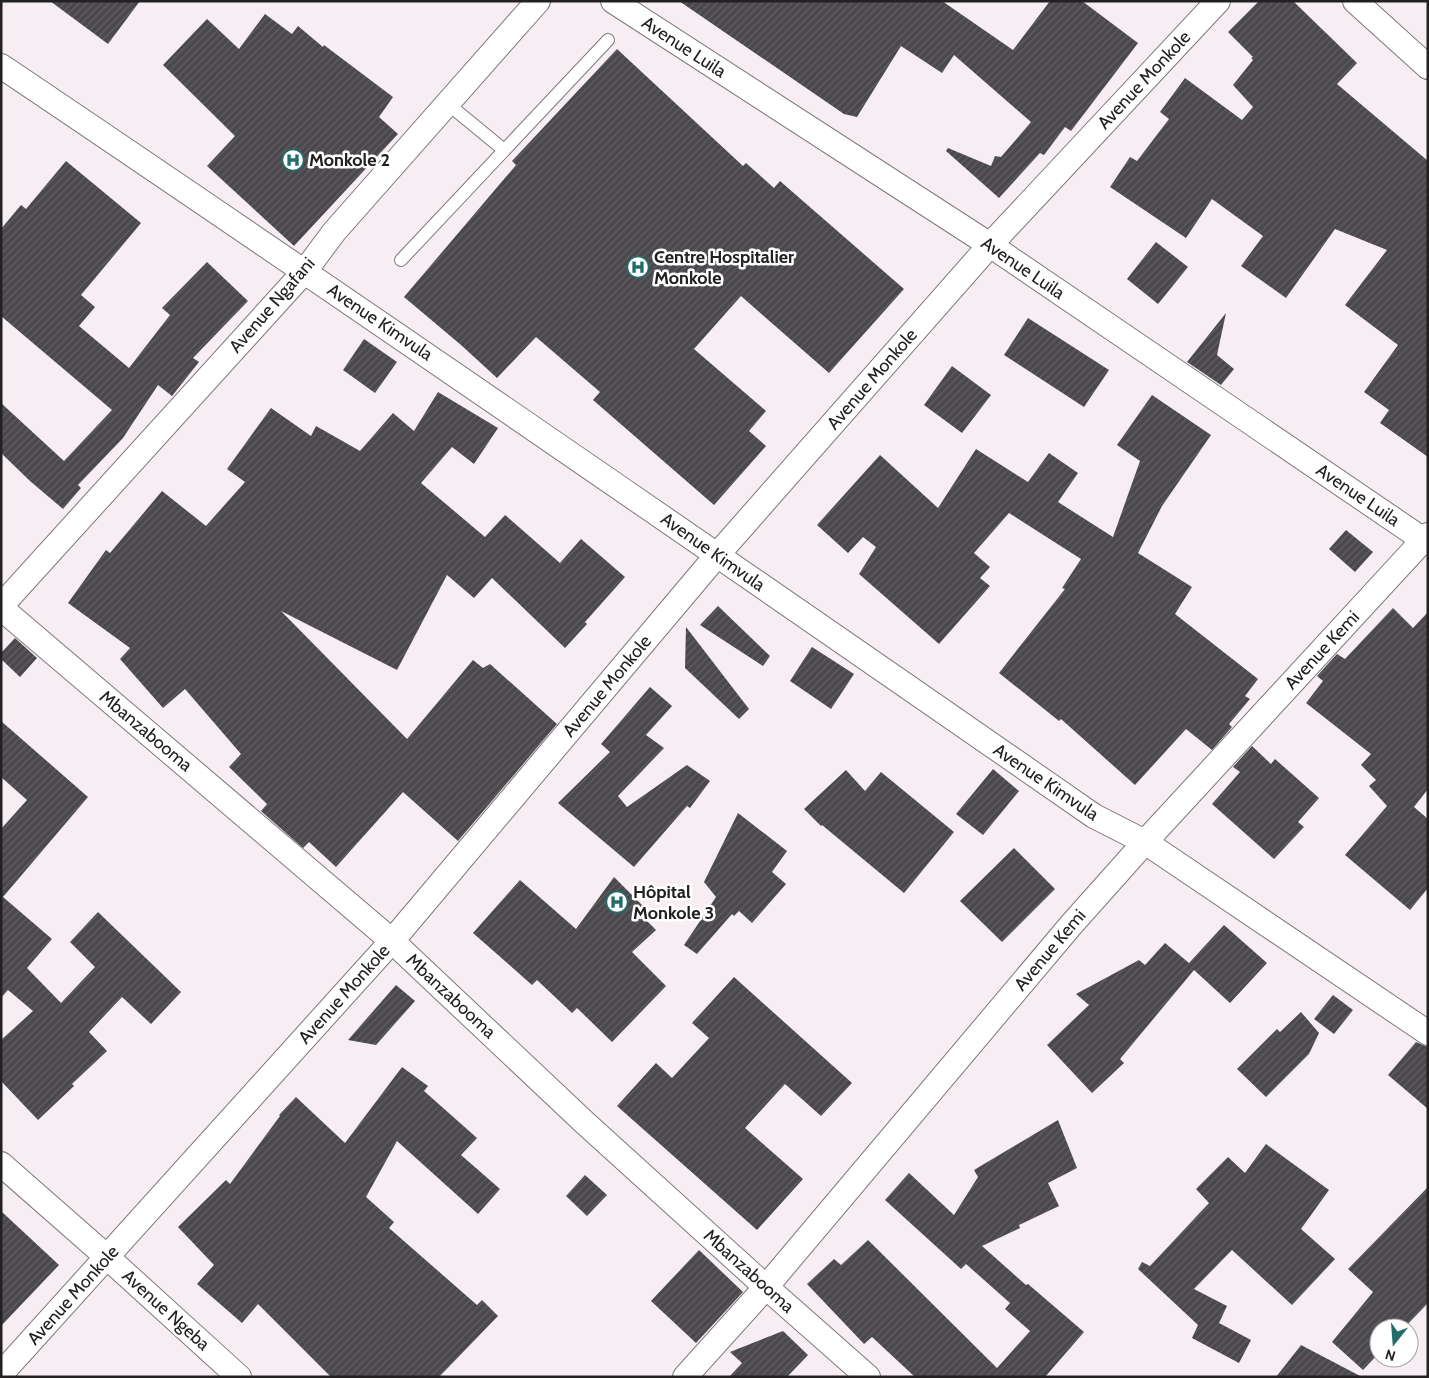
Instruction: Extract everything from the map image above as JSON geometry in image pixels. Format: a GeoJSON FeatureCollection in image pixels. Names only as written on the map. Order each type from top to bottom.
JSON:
{"type":"FeatureCollection","features":[{"type":"Feature","properties":{"kind":"street","name":"Avenue Ngafani"},"geometry":{"type":"LineString","coordinates":[[1,607],[304,271],[334,232],[538,1]]}},
{"type":"Feature","properties":{"kind":"street","name":"Avenue Luila"},"geometry":{"type":"LineString","coordinates":[[614,1],[990,245],[1427,539]]}},
{"type":"Feature","properties":{"kind":"street","name":"Avenue Monkole"},"geometry":{"type":"LineString","coordinates":[[1,1374],[392,941],[718,554],[990,245],[1218,1]]}},
{"type":"Feature","properties":{"kind":"street"},"geometry":{"type":"LineString","coordinates":[[1356,1],[1428,67]]}},
{"type":"Feature","properties":{"kind":"street","name":"Avenue Kimvula"},"geometry":{"type":"LineString","coordinates":[[1,66],[718,554],[1094,816],[1145,842],[1428,1033]]}},
{"type":"Feature","properties":{"kind":"street","name":"Avenue Kemi"},"geometry":{"type":"LineString","coordinates":[[685,1377],[766,1287],[1071,925],[1145,842],[1427,539]]}},
{"type":"Feature","properties":{"kind":"street","name":"Mbanzabooma"},"geometry":{"type":"LineString","coordinates":[[1,607],[392,941],[584,1122],[868,1377]]}},
{"type":"Feature","properties":{"kind":"street","name":"Avenue Ngeba"},"geometry":{"type":"LineString","coordinates":[[1,1164],[108,1257],[239,1377]]}},
{"type":"Feature","properties":{"kind":"lane"},"geometry":{"type":"LineString","coordinates":[[401,260],[608,40]]}},
{"type":"Feature","properties":{"kind":"lane"},"geometry":{"type":"LineString","coordinates":[[448,104],[504,150]]}},
{"type":"Feature","properties":{"kind":"building"},"geometry":{"type":"Polygon","coordinates":[[[50,1],[140,1],[108,44],[50,1]]]}},
{"type":"Feature","properties":{"kind":"building"},"geometry":{"type":"Polygon","coordinates":[[[679,1],[942,1],[1013,50],[1050,1],[1082,1],[1138,43],[1071,131],[1065,127],[1044,155],[1040,153],[999,198],[946,151],[948,148],[991,166],[995,156],[1001,157],[1031,122],[954,55],[942,73],[901,46],[857,117],[844,114],[679,1]]]}},
{"type":"Feature","properties":{"kind":"building"},"geometry":{"type":"Polygon","coordinates":[[[1259,1],[1293,1],[1357,63],[1337,84],[1428,161],[1428,457],[1380,423],[1389,410],[1364,392],[1398,345],[1345,305],[1387,250],[1335,229],[1286,298],[1241,266],[1263,236],[1212,199],[1186,238],[1110,187],[1130,157],[1137,161],[1169,119],[1160,112],[1185,78],[1242,120],[1253,107],[1233,85],[1253,60],[1251,58],[1253,57],[1228,32],[1259,1]]]}},
{"type":"Feature","properties":{"kind":"building"},"geometry":{"type":"Polygon","coordinates":[[[265,14],[292,34],[298,26],[323,47],[324,45],[393,97],[379,117],[398,134],[294,246],[207,166],[235,136],[163,65],[207,19],[239,49],[265,14]]]}},
{"type":"Feature","properties":{"kind":"building"},"geometry":{"type":"Polygon","coordinates":[[[617,49],[743,166],[746,163],[774,188],[780,181],[904,289],[829,373],[741,296],[694,349],[766,411],[749,431],[766,446],[714,505],[593,400],[600,392],[536,337],[497,378],[404,297],[516,165],[512,161],[617,49]]]}},
{"type":"Feature","properties":{"kind":"building"},"geometry":{"type":"Polygon","coordinates":[[[66,161],[141,223],[81,295],[95,307],[79,326],[129,368],[170,315],[162,308],[207,262],[248,301],[193,358],[199,362],[172,396],[158,385],[123,438],[78,485],[81,488],[63,509],[1,453],[1,403],[64,461],[112,410],[1,316],[1,229],[21,205],[26,209],[66,161]]]}},
{"type":"Feature","properties":{"kind":"building"},"geometry":{"type":"Polygon","coordinates":[[[1156,242],[1188,267],[1158,304],[1127,279],[1156,242]]]}},
{"type":"Feature","properties":{"kind":"building"},"geometry":{"type":"Polygon","coordinates":[[[1226,313],[1217,355],[1234,369],[1221,385],[1187,362],[1226,313]]]}},
{"type":"Feature","properties":{"kind":"building"},"geometry":{"type":"Polygon","coordinates":[[[1028,318],[1109,370],[1084,407],[1004,355],[1028,318]]]}},
{"type":"Feature","properties":{"kind":"building"},"geometry":{"type":"Polygon","coordinates":[[[364,339],[397,362],[375,393],[343,370],[364,339]]]}},
{"type":"Feature","properties":{"kind":"building"},"geometry":{"type":"Polygon","coordinates":[[[952,366],[991,395],[962,433],[924,405],[952,366]]]}},
{"type":"Feature","properties":{"kind":"building"},"geometry":{"type":"Polygon","coordinates":[[[438,392],[498,428],[474,464],[452,447],[421,483],[485,537],[505,515],[560,563],[581,539],[625,577],[585,622],[587,624],[565,648],[492,578],[474,598],[447,575],[397,670],[281,611],[407,739],[473,660],[483,668],[490,664],[557,724],[458,841],[403,792],[336,867],[309,842],[303,848],[261,811],[267,804],[229,767],[241,754],[185,689],[163,708],[120,659],[130,648],[68,603],[106,550],[110,553],[162,491],[206,526],[245,482],[227,469],[271,408],[311,436],[316,426],[360,451],[393,413],[414,431],[438,392]]]}},
{"type":"Feature","properties":{"kind":"building"},"geometry":{"type":"Polygon","coordinates":[[[1152,395],[1211,435],[1162,506],[1138,553],[1192,587],[1175,614],[1258,679],[1245,696],[1250,699],[1229,724],[1232,727],[1212,750],[1186,729],[1135,785],[1061,719],[1059,721],[999,673],[1065,589],[1062,588],[1081,559],[1009,513],[974,553],[990,567],[980,578],[990,586],[939,644],[859,574],[876,547],[863,537],[848,553],[817,525],[880,455],[938,508],[976,449],[1028,482],[1049,453],[1078,473],[1058,502],[1113,537],[1140,461],[1117,445],[1152,395]]]}},
{"type":"Feature","properties":{"kind":"building"},"geometry":{"type":"Polygon","coordinates":[[[1346,530],[1373,552],[1355,572],[1329,549],[1346,530]]]}},
{"type":"Feature","properties":{"kind":"building"},"geometry":{"type":"Polygon","coordinates":[[[718,606],[770,656],[763,666],[700,625],[718,606]]]}},
{"type":"Feature","properties":{"kind":"building"},"geometry":{"type":"Polygon","coordinates":[[[1393,608],[1413,628],[1428,612],[1428,789],[1414,807],[1428,819],[1428,888],[1410,910],[1345,855],[1387,806],[1369,786],[1376,780],[1361,765],[1371,754],[1306,703],[1323,681],[1317,676],[1337,654],[1345,659],[1393,608]]]}},
{"type":"Feature","properties":{"kind":"building"},"geometry":{"type":"Polygon","coordinates":[[[686,627],[749,709],[739,719],[685,668],[686,627]]]}},
{"type":"Feature","properties":{"kind":"building"},"geometry":{"type":"Polygon","coordinates":[[[15,638],[37,658],[20,677],[1,659],[1,653],[15,638]]]}},
{"type":"Feature","properties":{"kind":"building"},"geometry":{"type":"Polygon","coordinates":[[[812,647],[854,674],[831,709],[790,681],[812,647]]]}},
{"type":"Feature","properties":{"kind":"building"},"geometry":{"type":"Polygon","coordinates":[[[650,687],[672,706],[646,735],[664,748],[618,796],[627,807],[687,765],[710,781],[690,808],[687,806],[634,867],[558,803],[610,752],[601,744],[650,687]]]}},
{"type":"Feature","properties":{"kind":"building"},"geometry":{"type":"Polygon","coordinates":[[[1,721],[88,797],[3,897],[52,939],[27,968],[61,1003],[95,967],[70,942],[98,912],[181,992],[151,1024],[122,997],[89,1032],[107,1051],[38,1120],[1,1081],[1,1040],[33,1011],[8,990],[1,998],[1,829],[27,800],[1,777],[1,721]]]}},
{"type":"Feature","properties":{"kind":"building"},"geometry":{"type":"Polygon","coordinates":[[[1252,746],[1271,764],[1275,759],[1319,798],[1298,822],[1304,827],[1274,859],[1212,804],[1240,772],[1233,767],[1252,746]]]}},
{"type":"Feature","properties":{"kind":"building"},"geometry":{"type":"Polygon","coordinates":[[[993,769],[1019,791],[983,835],[956,814],[993,769]]]}},
{"type":"Feature","properties":{"kind":"building"},"geometry":{"type":"Polygon","coordinates":[[[846,770],[865,791],[881,772],[954,832],[904,893],[821,826],[804,809],[846,770]]]}},
{"type":"Feature","properties":{"kind":"building"},"geometry":{"type":"Polygon","coordinates":[[[738,813],[787,851],[772,872],[786,884],[752,923],[739,911],[734,916],[732,914],[697,954],[684,945],[716,897],[704,882],[738,813]]]}},
{"type":"Feature","properties":{"kind":"building"},"geometry":{"type":"Polygon","coordinates":[[[1014,848],[1055,889],[1002,942],[960,901],[1014,848]]]}},
{"type":"Feature","properties":{"kind":"building"},"geometry":{"type":"Polygon","coordinates":[[[614,877],[642,905],[639,913],[656,930],[632,952],[666,986],[612,1042],[577,1008],[572,1013],[537,980],[532,985],[473,933],[520,880],[576,929],[614,877]]]}},
{"type":"Feature","properties":{"kind":"building"},"geometry":{"type":"Polygon","coordinates":[[[1224,925],[1267,963],[1230,1003],[1194,970],[1120,1059],[1124,1063],[1092,1093],[1047,1045],[1089,1005],[1076,994],[1139,960],[1145,965],[1165,943],[1189,963],[1224,925]]]}},
{"type":"Feature","properties":{"kind":"building"},"geometry":{"type":"Polygon","coordinates":[[[734,977],[852,1083],[821,1116],[785,1084],[745,1128],[803,1179],[757,1230],[617,1106],[656,1063],[672,1078],[709,1038],[692,1023],[734,977]]]}},
{"type":"Feature","properties":{"kind":"building"},"geometry":{"type":"Polygon","coordinates":[[[396,985],[415,1001],[376,1045],[348,1040],[396,985]]]}},
{"type":"Feature","properties":{"kind":"building"},"geometry":{"type":"Polygon","coordinates":[[[1333,995],[1353,1010],[1334,1034],[1314,1019],[1333,995]]]}},
{"type":"Feature","properties":{"kind":"building"},"geometry":{"type":"Polygon","coordinates":[[[1301,1012],[1319,1033],[1309,1054],[1266,1097],[1237,1069],[1277,1029],[1280,1032],[1301,1012]]]}},
{"type":"Feature","properties":{"kind":"building"},"geometry":{"type":"Polygon","coordinates":[[[1416,1042],[1428,1047],[1428,1109],[1388,1075],[1416,1042]]]}},
{"type":"Feature","properties":{"kind":"building"},"geometry":{"type":"Polygon","coordinates":[[[402,1067],[428,1086],[424,1091],[477,1138],[461,1155],[500,1189],[478,1214],[397,1141],[366,1197],[394,1222],[389,1228],[477,1305],[482,1300],[498,1316],[439,1377],[331,1377],[258,1304],[242,1323],[197,1284],[214,1265],[178,1227],[226,1180],[230,1184],[279,1115],[296,1097],[345,1143],[402,1067]]]}},
{"type":"Feature","properties":{"kind":"building"},"geometry":{"type":"Polygon","coordinates":[[[1058,1120],[1077,1168],[1048,1183],[1059,1206],[1019,1225],[1020,1228],[982,1246],[1084,1332],[1045,1377],[915,1377],[872,1337],[864,1344],[807,1284],[834,1259],[841,1265],[868,1240],[997,1368],[1030,1331],[1005,1309],[1010,1303],[966,1264],[961,1269],[885,1200],[909,1173],[954,1215],[978,1177],[974,1170],[1058,1120]]]}},
{"type":"Feature","properties":{"kind":"building"},"geometry":{"type":"Polygon","coordinates":[[[1266,1144],[1329,1190],[1301,1229],[1335,1259],[1292,1305],[1232,1250],[1194,1289],[1227,1306],[1219,1323],[1251,1340],[1239,1363],[1192,1338],[1198,1325],[1138,1269],[1142,1262],[1150,1266],[1209,1203],[1196,1189],[1228,1157],[1245,1173],[1266,1144]]]}},
{"type":"Feature","properties":{"kind":"building"},"geometry":{"type":"Polygon","coordinates":[[[585,1175],[607,1195],[587,1216],[566,1196],[585,1175]]]}},
{"type":"Feature","properties":{"kind":"building"},"geometry":{"type":"Polygon","coordinates":[[[1428,1187],[1428,1303],[1414,1318],[1369,1318],[1369,1364],[1363,1370],[1332,1342],[1373,1292],[1348,1269],[1428,1187]]]}},
{"type":"Feature","properties":{"kind":"building"},"geometry":{"type":"Polygon","coordinates":[[[1,1211],[59,1265],[1,1326],[1,1211]]]}},
{"type":"Feature","properties":{"kind":"building"},"geometry":{"type":"Polygon","coordinates":[[[699,1250],[743,1292],[696,1343],[651,1301],[699,1250]]]}},
{"type":"Feature","properties":{"kind":"building"},"geometry":{"type":"Polygon","coordinates":[[[783,1331],[808,1355],[787,1377],[729,1377],[742,1363],[730,1352],[783,1331]]]}},
{"type":"Feature","properties":{"kind":"building"},"geometry":{"type":"Polygon","coordinates":[[[1301,1345],[1362,1377],[1276,1377],[1301,1345]]]}},
{"type":"Feature","properties":{"kind":"place","name":"Monkole 2"},"geometry":{"type":"Point","coordinates":[293,160]}},
{"type":"Feature","properties":{"kind":"place","name":"Centre Hospitalier Monkole"},"geometry":{"type":"Point","coordinates":[638,267]}},
{"type":"Feature","properties":{"kind":"place","name":"Hôpital Monkole 3"},"geometry":{"type":"Point","coordinates":[617,902]}}]}
